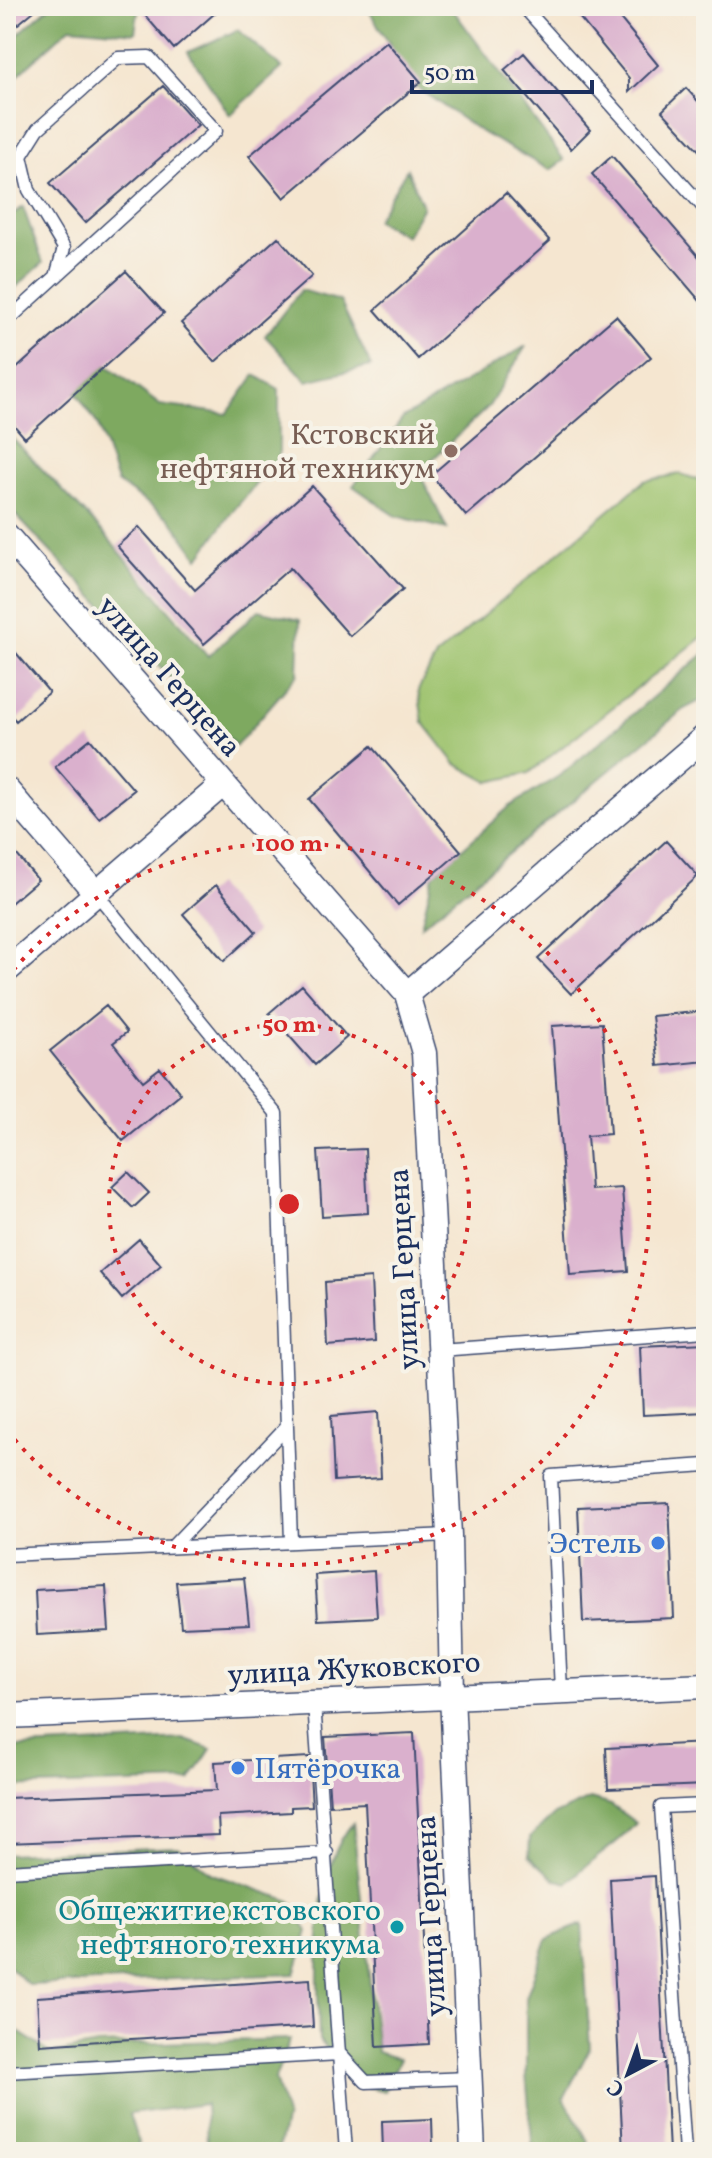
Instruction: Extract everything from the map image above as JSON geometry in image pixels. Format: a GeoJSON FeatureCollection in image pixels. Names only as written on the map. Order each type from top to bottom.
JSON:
{"type":"FeatureCollection","features":[{"type":"Feature","properties":{"kind":"street","name":"улица Герцена"},"geometry":{"type":"LineString","coordinates":[[6,535],[407,994],[424,1053],[449,1535],[452,1695],[473,2152]]}},
{"type":"Feature","properties":{"kind":"street"},"geometry":{"type":"LineString","coordinates":[[407,994],[706,736]]}},
{"type":"Feature","properties":{"kind":"street"},"geometry":{"type":"LineString","coordinates":[[6,971],[222,785]]}},
{"type":"Feature","properties":{"kind":"street"},"geometry":{"type":"LineString","coordinates":[[6,789],[96,893]]}},
{"type":"Feature","properties":{"kind":"street","name":"улица Жуковского"},"geometry":{"type":"LineString","coordinates":[[6,1716],[706,1686]]}},
{"type":"Feature","properties":{"kind":"lane"},"geometry":{"type":"LineString","coordinates":[[523,6],[706,210]]}},
{"type":"Feature","properties":{"kind":"lane"},"geometry":{"type":"LineString","coordinates":[[6,322],[216,131],[149,57],[118,58],[38,129],[21,156],[29,190],[64,248],[57,273]]}},
{"type":"Feature","properties":{"kind":"lane"},"geometry":{"type":"LineString","coordinates":[[6,150],[21,156]]}},
{"type":"Feature","properties":{"kind":"lane"},"geometry":{"type":"LineString","coordinates":[[96,893],[276,1113],[291,1541]]}},
{"type":"Feature","properties":{"kind":"lane"},"geometry":{"type":"LineString","coordinates":[[439,1350],[706,1331]]}},
{"type":"Feature","properties":{"kind":"lane"},"geometry":{"type":"LineString","coordinates":[[172,1547],[287,1426]]}},
{"type":"Feature","properties":{"kind":"lane"},"geometry":{"type":"LineString","coordinates":[[561,1691],[551,1476],[706,1465]]}},
{"type":"Feature","properties":{"kind":"lane"},"geometry":{"type":"LineString","coordinates":[[6,1555],[449,1535]]}},
{"type":"Feature","properties":{"kind":"lane"},"geometry":{"type":"LineString","coordinates":[[314,1703],[346,2152]]}},
{"type":"Feature","properties":{"kind":"lane"},"geometry":{"type":"LineString","coordinates":[[685,2152],[661,1807],[706,1805]]}},
{"type":"Feature","properties":{"kind":"lane"},"geometry":{"type":"LineString","coordinates":[[6,1871],[327,1853]]}},
{"type":"Feature","properties":{"kind":"lane"},"geometry":{"type":"LineString","coordinates":[[340,2054],[366,2082],[469,2078]]}},
{"type":"Feature","properties":{"kind":"lane"},"geometry":{"type":"LineString","coordinates":[[6,2072],[340,2054]]}},
{"type":"Feature","properties":{"kind":"green space"},"geometry":{"type":"Polygon","coordinates":[[[50,6],[139,6],[135,33],[70,27],[6,86],[6,45],[50,6]]]}},
{"type":"Feature","properties":{"kind":"green space"},"geometry":{"type":"Polygon","coordinates":[[[366,6],[450,6],[564,160],[550,170],[481,132],[416,87],[366,6]]]}},
{"type":"Feature","properties":{"kind":"green space"},"geometry":{"type":"Polygon","coordinates":[[[238,30],[282,68],[230,115],[188,52],[238,30]]]}},
{"type":"Feature","properties":{"kind":"green space"},"geometry":{"type":"Polygon","coordinates":[[[407,169],[423,206],[406,236],[376,220],[407,169]]]}},
{"type":"Feature","properties":{"kind":"green space"},"geometry":{"type":"Polygon","coordinates":[[[23,207],[43,263],[6,296],[6,220],[23,207]]]}},
{"type":"Feature","properties":{"kind":"green space"},"geometry":{"type":"Polygon","coordinates":[[[301,290],[340,301],[371,366],[307,381],[265,336],[301,290]]]}},
{"type":"Feature","properties":{"kind":"green space"},"geometry":{"type":"Polygon","coordinates":[[[67,335],[160,405],[227,414],[255,375],[279,389],[279,457],[232,512],[199,558],[170,519],[117,482],[98,425],[50,354],[67,335]]]}},
{"type":"Feature","properties":{"kind":"green space"},"geometry":{"type":"Polygon","coordinates":[[[526,346],[489,406],[419,472],[447,529],[396,516],[353,486],[403,418],[526,346]]]}},
{"type":"Feature","properties":{"kind":"green space"},"geometry":{"type":"Polygon","coordinates":[[[6,432],[102,531],[208,656],[259,610],[300,620],[298,674],[236,746],[6,505],[6,432]]]}},
{"type":"Feature","properties":{"kind":"green space"},"geometry":{"type":"Polygon","coordinates":[[[680,474],[706,482],[706,634],[529,773],[489,782],[456,764],[423,722],[418,690],[437,655],[644,481],[680,474]]]}},
{"type":"Feature","properties":{"kind":"green space"},"geometry":{"type":"Polygon","coordinates":[[[706,652],[706,698],[684,709],[421,926],[433,875],[509,807],[562,774],[706,652]]]}},
{"type":"Feature","properties":{"kind":"green space"},"geometry":{"type":"Polygon","coordinates":[[[183,1739],[211,1749],[190,1781],[6,1787],[6,1748],[183,1739]]]}},
{"type":"Feature","properties":{"kind":"green space"},"geometry":{"type":"Polygon","coordinates":[[[590,1799],[611,1805],[636,1823],[568,1883],[555,1879],[529,1856],[530,1837],[554,1815],[590,1799]]]}},
{"type":"Feature","properties":{"kind":"green space"},"geometry":{"type":"Polygon","coordinates":[[[353,1823],[377,2052],[400,2059],[384,2091],[361,2085],[319,2040],[318,1957],[323,1897],[339,1844],[353,1823]]]}},
{"type":"Feature","properties":{"kind":"green space"},"geometry":{"type":"Polygon","coordinates":[[[178,1847],[212,1874],[291,1901],[308,1931],[295,1974],[29,1985],[6,1964],[6,1854],[178,1847]]]}},
{"type":"Feature","properties":{"kind":"green space"},"geometry":{"type":"Polygon","coordinates":[[[582,1924],[590,2048],[564,2098],[588,2141],[588,2152],[533,2152],[526,2074],[526,1998],[547,1939],[582,1924]]]}},
{"type":"Feature","properties":{"kind":"green space"},"geometry":{"type":"Polygon","coordinates":[[[18,2031],[51,2054],[97,2045],[290,2039],[275,2079],[286,2116],[278,2152],[214,2152],[207,2142],[205,2104],[129,2114],[141,2152],[6,2152],[6,2042],[18,2031]]]}},
{"type":"Feature","properties":{"kind":"building"},"geometry":{"type":"Polygon","coordinates":[[[6,6],[40,6],[6,34],[6,6]]]}},
{"type":"Feature","properties":{"kind":"building"},"geometry":{"type":"Polygon","coordinates":[[[137,6],[223,6],[174,49],[137,6]]]}},
{"type":"Feature","properties":{"kind":"building"},"geometry":{"type":"Polygon","coordinates":[[[570,6],[610,6],[658,65],[629,92],[629,78],[570,6]]]}},
{"type":"Feature","properties":{"kind":"building"},"geometry":{"type":"Polygon","coordinates":[[[386,41],[421,82],[284,198],[249,156],[386,41]]]}},
{"type":"Feature","properties":{"kind":"building"},"geometry":{"type":"Polygon","coordinates":[[[524,53],[590,130],[571,149],[504,70],[524,53]]]}},
{"type":"Feature","properties":{"kind":"building"},"geometry":{"type":"Polygon","coordinates":[[[163,86],[198,125],[85,223],[50,183],[163,86]]]}},
{"type":"Feature","properties":{"kind":"building"},"geometry":{"type":"Polygon","coordinates":[[[686,88],[706,110],[706,158],[662,111],[686,88]]]}},
{"type":"Feature","properties":{"kind":"building"},"geometry":{"type":"Polygon","coordinates":[[[612,156],[706,265],[706,308],[592,174],[612,156]]]}},
{"type":"Feature","properties":{"kind":"building"},"geometry":{"type":"Polygon","coordinates":[[[506,193],[550,241],[418,359],[375,310],[506,193]]]}},
{"type":"Feature","properties":{"kind":"building"},"geometry":{"type":"Polygon","coordinates":[[[278,237],[312,276],[215,362],[181,323],[278,237]]]}},
{"type":"Feature","properties":{"kind":"building"},"geometry":{"type":"Polygon","coordinates":[[[126,271],[164,313],[25,438],[6,416],[6,378],[126,271]]]}},
{"type":"Feature","properties":{"kind":"building"},"geometry":{"type":"Polygon","coordinates":[[[616,316],[651,357],[466,516],[431,475],[616,316]]]}},
{"type":"Feature","properties":{"kind":"building"},"geometry":{"type":"Polygon","coordinates":[[[312,486],[403,589],[350,636],[290,568],[204,644],[117,546],[139,527],[195,590],[312,486]]]}},
{"type":"Feature","properties":{"kind":"building"},"geometry":{"type":"Polygon","coordinates":[[[6,641],[49,692],[16,721],[6,710],[6,641]]]}},
{"type":"Feature","properties":{"kind":"building"},"geometry":{"type":"Polygon","coordinates":[[[90,739],[134,790],[99,818],[55,767],[90,739]]]}},
{"type":"Feature","properties":{"kind":"building"},"geometry":{"type":"Polygon","coordinates":[[[372,746],[461,851],[398,905],[309,799],[372,746]]]}},
{"type":"Feature","properties":{"kind":"building"},"geometry":{"type":"Polygon","coordinates":[[[666,841],[698,876],[571,994],[538,959],[666,841]]]}},
{"type":"Feature","properties":{"kind":"building"},"geometry":{"type":"Polygon","coordinates":[[[6,842],[38,880],[6,907],[6,842]]]}},
{"type":"Feature","properties":{"kind":"building"},"geometry":{"type":"Polygon","coordinates":[[[216,885],[256,932],[224,961],[183,914],[216,885]]]}},
{"type":"Feature","properties":{"kind":"building"},"geometry":{"type":"Polygon","coordinates":[[[302,985],[347,1037],[315,1065],[269,1013],[302,985]]]}},
{"type":"Feature","properties":{"kind":"building"},"geometry":{"type":"Polygon","coordinates":[[[106,1006],[127,1032],[113,1043],[143,1081],[160,1068],[181,1094],[123,1141],[50,1051],[106,1006]]]}},
{"type":"Feature","properties":{"kind":"building"},"geometry":{"type":"Polygon","coordinates":[[[706,1011],[706,1061],[658,1066],[652,1016],[706,1011]]]}},
{"type":"Feature","properties":{"kind":"building"},"geometry":{"type":"Polygon","coordinates":[[[602,1023],[610,1134],[587,1136],[591,1190],[622,1188],[628,1271],[570,1275],[552,1026],[602,1023]]]}},
{"type":"Feature","properties":{"kind":"building"},"geometry":{"type":"Polygon","coordinates":[[[365,1149],[368,1213],[322,1216],[318,1151],[365,1149]]]}},
{"type":"Feature","properties":{"kind":"building"},"geometry":{"type":"Polygon","coordinates":[[[128,1172],[149,1193],[133,1208],[112,1187],[128,1172]]]}},
{"type":"Feature","properties":{"kind":"building"},"geometry":{"type":"Polygon","coordinates":[[[139,1239],[161,1265],[122,1299],[100,1273],[139,1239]]]}},
{"type":"Feature","properties":{"kind":"building"},"geometry":{"type":"Polygon","coordinates":[[[371,1278],[374,1342],[328,1346],[325,1282],[371,1278]]]}},
{"type":"Feature","properties":{"kind":"building"},"geometry":{"type":"Polygon","coordinates":[[[706,1343],[706,1412],[643,1415],[640,1346],[706,1343]]]}},
{"type":"Feature","properties":{"kind":"building"},"geometry":{"type":"Polygon","coordinates":[[[378,1412],[381,1478],[334,1481],[331,1416],[378,1412]]]}},
{"type":"Feature","properties":{"kind":"building"},"geometry":{"type":"Polygon","coordinates":[[[669,1503],[674,1618],[583,1622],[578,1507],[669,1503]]]}},
{"type":"Feature","properties":{"kind":"building"},"geometry":{"type":"Polygon","coordinates":[[[374,1571],[377,1617],[318,1620],[315,1575],[374,1571]]]}},
{"type":"Feature","properties":{"kind":"building"},"geometry":{"type":"Polygon","coordinates":[[[244,1578],[249,1624],[181,1627],[176,1582],[244,1578]]]}},
{"type":"Feature","properties":{"kind":"building"},"geometry":{"type":"Polygon","coordinates":[[[106,1586],[109,1631],[37,1635],[35,1590],[106,1586]]]}},
{"type":"Feature","properties":{"kind":"building","name":"Общежитие кстовского нефтяного техникума"},"geometry":{"type":"Polygon","coordinates":[[[414,1733],[429,2044],[377,2047],[365,1803],[330,1805],[325,1737],[414,1733]]]}},
{"type":"Feature","properties":{"kind":"building"},"geometry":{"type":"Polygon","coordinates":[[[706,1743],[706,1785],[608,1789],[606,1748],[706,1743]]]}},
{"type":"Feature","properties":{"kind":"building"},"geometry":{"type":"Polygon","coordinates":[[[309,1757],[312,1806],[291,1807],[291,1812],[218,1816],[219,1835],[6,1843],[6,1798],[217,1790],[215,1762],[309,1757]]]}},
{"type":"Feature","properties":{"kind":"building"},"geometry":{"type":"Polygon","coordinates":[[[655,1876],[669,2152],[623,2152],[610,1879],[655,1876]]]}},
{"type":"Feature","properties":{"kind":"building"},"geometry":{"type":"Polygon","coordinates":[[[310,1979],[313,2027],[40,2045],[37,1997],[310,1979]]]}},
{"type":"Feature","properties":{"kind":"building"},"geometry":{"type":"Polygon","coordinates":[[[432,2119],[433,2152],[383,2152],[382,2121],[432,2119]]]}},
{"type":"Feature","properties":{"kind":"place","name":"Кстовский нефтяной техникум"},"geometry":{"type":"Point","coordinates":[451,451]}},
{"type":"Feature","properties":{"kind":"place","name":"Эстель"},"geometry":{"type":"Point","coordinates":[658,1543]}},
{"type":"Feature","properties":{"kind":"place","name":"Пятёрочка"},"geometry":{"type":"Point","coordinates":[238,1768]}},
{"type":"Feature","properties":{"kind":"place","name":"Общежитие кстовского нефтяного техникума"},"geometry":{"type":"Point","coordinates":[397,1927]}}]}
